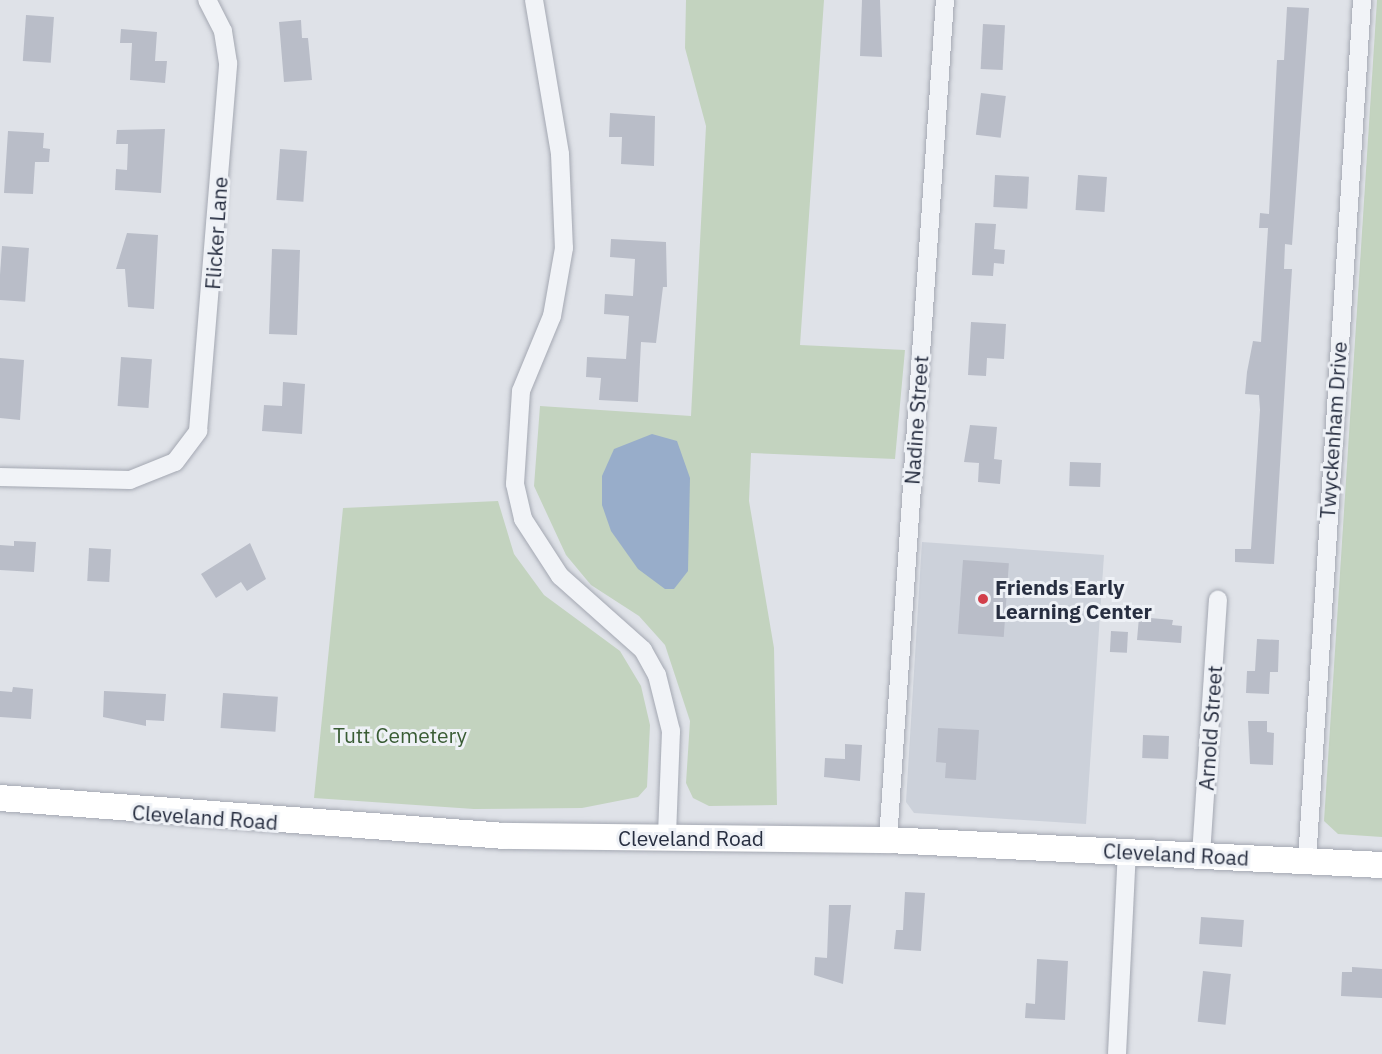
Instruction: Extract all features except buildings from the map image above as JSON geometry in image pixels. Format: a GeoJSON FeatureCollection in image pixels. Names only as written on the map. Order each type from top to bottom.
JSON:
{"type":"FeatureCollection","features":[{"type":"Feature","properties":{"kind":"main road","name":"Cleveland Road"},"geometry":{"type":"LineString","coordinates":[[0,798],[370,829],[888,840],[1382,865]]}},
{"type":"Feature","properties":{"kind":"street","name":"Flicker Lane"},"geometry":{"type":"LineString","coordinates":[[0,477],[130,480],[175,462],[195,439],[203,412],[228,63],[223,32],[207,0]]}},
{"type":"Feature","properties":{"kind":"street"},"geometry":{"type":"LineString","coordinates":[[534,0],[560,154],[564,248],[552,316],[521,391],[515,484],[523,519],[553,567],[643,650],[657,675],[671,731],[667,837]]}},
{"type":"Feature","properties":{"kind":"street","name":"Nadine Street"},"geometry":{"type":"LineString","coordinates":[[888,840],[945,0]]}},
{"type":"Feature","properties":{"kind":"street","name":"Twyckenham Drive"},"geometry":{"type":"LineString","coordinates":[[1307,861],[1362,0]]}},
{"type":"Feature","properties":{"kind":"street","name":"Arnold Street"},"geometry":{"type":"LineString","coordinates":[[1202,855],[1218,600]]}},
{"type":"Feature","properties":{"kind":"street"},"geometry":{"type":"LineString","coordinates":[[1117,1054],[1127,852]]}},
{"type":"Feature","properties":{"kind":"shaded area"},"geometry":{"type":"Polygon","coordinates":[[[922,542],[1104,555],[1086,824],[914,813],[906,802],[922,542]]]}},
{"type":"Feature","properties":{"kind":"green space"},"geometry":{"type":"Polygon","coordinates":[[[686,0],[824,0],[800,345],[905,350],[895,459],[751,453],[749,501],[774,648],[777,805],[709,806],[693,798],[686,783],[690,721],[665,645],[639,616],[591,585],[566,555],[534,486],[540,406],[691,416],[706,126],[685,48],[686,0]]]}},
{"type":"Feature","properties":{"kind":"green space"},"geometry":{"type":"Polygon","coordinates":[[[1377,0],[1382,0],[1382,837],[1338,834],[1324,821],[1377,0]]]}},
{"type":"Feature","properties":{"kind":"green space","name":"Tutt Cemetery"},"geometry":{"type":"Polygon","coordinates":[[[498,501],[514,554],[544,595],[620,651],[641,686],[650,725],[647,787],[638,797],[582,808],[474,809],[314,798],[343,508],[498,501]]]}},
{"type":"Feature","properties":{"kind":"water"},"geometry":{"type":"Polygon","coordinates":[[[652,434],[677,441],[690,478],[688,571],[674,589],[665,589],[638,569],[611,531],[602,505],[602,476],[614,449],[652,434]]]}},
{"type":"Feature","properties":{"kind":"place","name":"Friends Early Learning Center"},"geometry":{"type":"Point","coordinates":[983,599]}}]}
